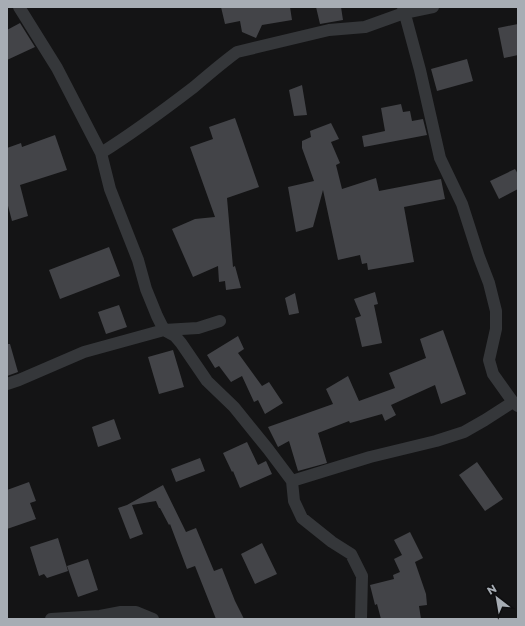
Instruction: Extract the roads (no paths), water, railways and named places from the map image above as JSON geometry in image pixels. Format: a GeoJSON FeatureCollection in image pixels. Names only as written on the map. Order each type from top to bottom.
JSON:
{"type":"FeatureCollection","features":[{"type":"Feature","properties":{"kind":"street"},"geometry":{"type":"LineString","coordinates":[[19,7],[57,68],[101,153],[110,189],[138,260],[146,289],[164,330],[175,336],[207,381],[234,407],[268,448],[292,481],[294,501],[302,518],[332,542],[351,554],[362,576],[361,619]]}},
{"type":"Feature","properties":{"kind":"street"},"geometry":{"type":"LineString","coordinates":[[101,153],[194,87],[224,61],[237,52],[329,30],[365,27],[404,10],[433,7]]}},
{"type":"Feature","properties":{"kind":"street"},"geometry":{"type":"LineString","coordinates":[[292,481],[370,457],[436,441],[464,432],[516,404],[500,386],[493,374],[489,360],[496,329],[496,311],[489,283],[462,204],[440,158],[420,70],[404,10]]}},
{"type":"Feature","properties":{"kind":"street"},"geometry":{"type":"LineString","coordinates":[[7,384],[84,352],[164,330],[198,328],[220,321]]}},
{"type":"Feature","properties":{"kind":"street"},"geometry":{"type":"LineString","coordinates":[[51,619],[100,616],[121,612],[136,612],[153,619]]}}]}
